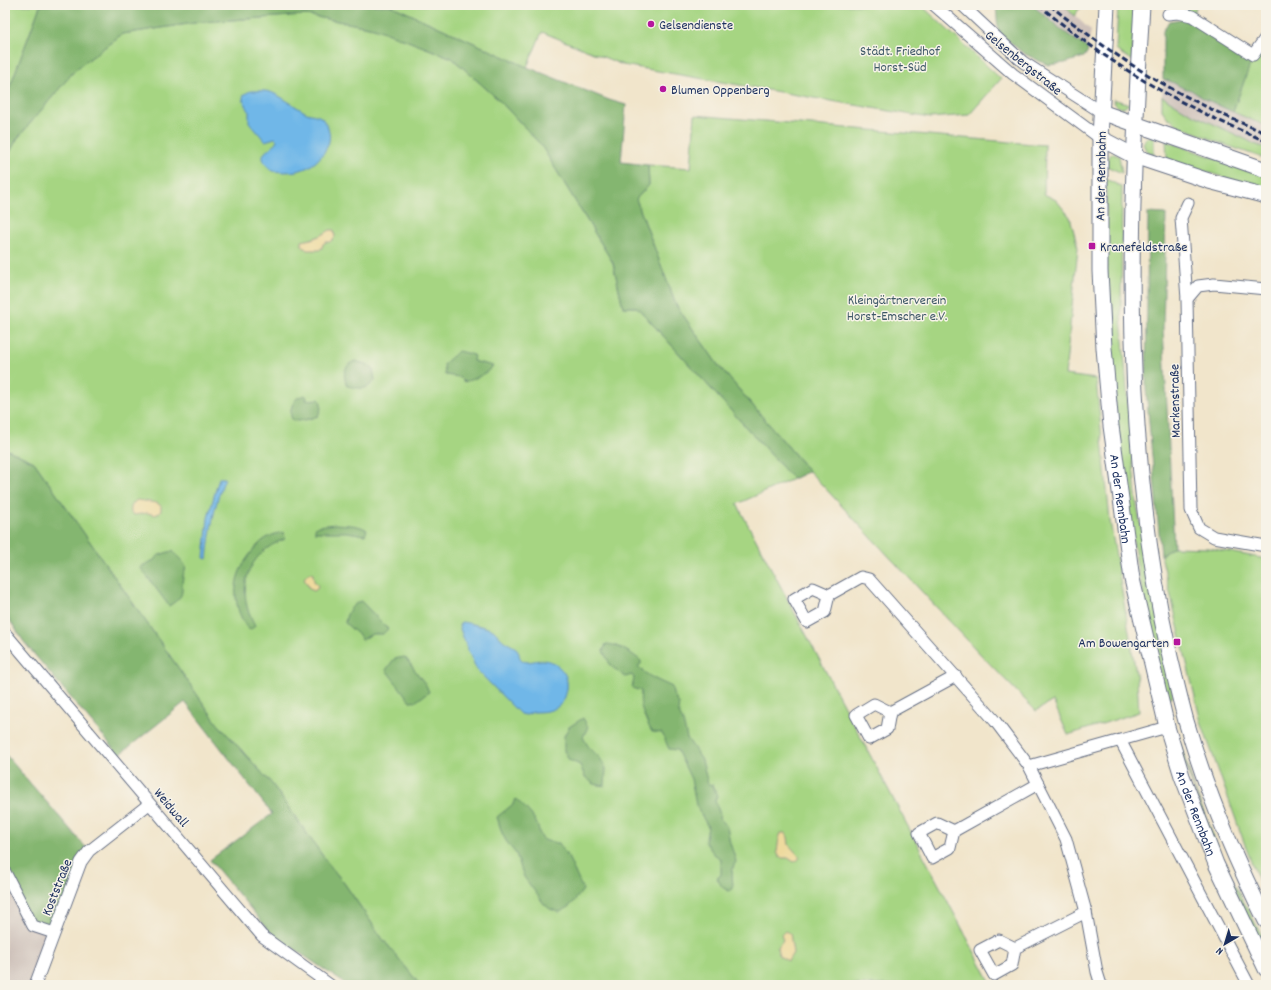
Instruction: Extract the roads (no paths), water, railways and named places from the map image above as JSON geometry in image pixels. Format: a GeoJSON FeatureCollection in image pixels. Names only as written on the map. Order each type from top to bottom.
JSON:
{"type":"FeatureCollection","features":[{"type":"Feature","properties":{"kind":"main road","name":"An der Rennbahn"},"geometry":{"type":"LineString","coordinates":[[1107,5],[1100,138],[1100,271],[1110,426],[1132,580],[1167,727],[1182,776],[1216,864],[1266,969]]}},
{"type":"Feature","properties":{"kind":"main road","name":"An der Rennbahn"},"geometry":{"type":"LineString","coordinates":[[1142,5],[1135,124],[1132,319],[1133,368],[1145,517],[1160,614],[1186,722],[1203,773],[1233,852],[1266,922]]}},
{"type":"Feature","properties":{"kind":"main road"},"geometry":{"type":"LineString","coordinates":[[1101,112],[1266,170]]}},
{"type":"Feature","properties":{"kind":"main road"},"geometry":{"type":"LineString","coordinates":[[1100,138],[1134,156],[1209,181],[1266,196]]}},
{"type":"Feature","properties":{"kind":"main road"},"geometry":{"type":"LineString","coordinates":[[1167,727],[1186,722]]}},
{"type":"Feature","properties":{"kind":"street","name":"Gelsenbergstraße"},"geometry":{"type":"LineString","coordinates":[[934,5],[1013,74],[1057,108],[1100,138]]}},
{"type":"Feature","properties":{"kind":"street","name":"Gelsenbergstraße"},"geometry":{"type":"LineString","coordinates":[[962,5],[1023,62],[1101,112]]}},
{"type":"Feature","properties":{"kind":"street"},"geometry":{"type":"LineString","coordinates":[[1168,14],[1178,13],[1192,16],[1253,55],[1266,37]]}},
{"type":"Feature","properties":{"kind":"street","name":"Markenstraße"},"geometry":{"type":"LineString","coordinates":[[1188,203],[1181,218],[1187,299],[1191,510],[1199,528],[1214,537],[1266,546]]}},
{"type":"Feature","properties":{"kind":"street"},"geometry":{"type":"LineString","coordinates":[[1187,299],[1198,286],[1214,284],[1266,289]]}},
{"type":"Feature","properties":{"kind":"street"},"geometry":{"type":"LineString","coordinates":[[829,595],[861,577],[869,579],[995,721],[1029,766],[1066,839],[1086,912],[1097,972],[1101,985]]}},
{"type":"Feature","properties":{"kind":"street","name":"Weidwall"},"geometry":{"type":"LineString","coordinates":[[5,633],[262,936],[330,985]]}},
{"type":"Feature","properties":{"kind":"street"},"geometry":{"type":"LineString","coordinates":[[890,712],[956,676]]}},
{"type":"Feature","properties":{"kind":"street"},"geometry":{"type":"LineString","coordinates":[[1029,766],[1167,727]]}},
{"type":"Feature","properties":{"kind":"street","name":"An der Rennbahn"},"geometry":{"type":"LineString","coordinates":[[1120,740],[1249,985]]}},
{"type":"Feature","properties":{"kind":"street"},"geometry":{"type":"LineString","coordinates":[[954,831],[1038,784]]}},
{"type":"Feature","properties":{"kind":"street","name":"Koststraße"},"geometry":{"type":"LineString","coordinates":[[35,985],[81,862],[89,852],[149,804]]}},
{"type":"Feature","properties":{"kind":"street"},"geometry":{"type":"LineString","coordinates":[[5,872],[33,926],[54,933]]}},
{"type":"Feature","properties":{"kind":"street"},"geometry":{"type":"LineString","coordinates":[[1015,948],[1086,912]]}},
{"type":"Feature","properties":{"kind":"water"},"geometry":{"type":"Polygon","coordinates":[[[251,91],[265,91],[273,93],[305,112],[322,118],[328,129],[329,141],[326,149],[316,162],[304,169],[289,172],[273,171],[267,166],[263,160],[263,155],[277,140],[275,138],[265,141],[249,122],[249,112],[243,98],[246,93],[251,91]]]}},
{"type":"Feature","properties":{"kind":"water"},"geometry":{"type":"Polygon","coordinates":[[[219,478],[225,478],[213,518],[207,559],[204,558],[208,518],[219,478]]]}},
{"type":"Feature","properties":{"kind":"water"},"geometry":{"type":"Polygon","coordinates":[[[461,622],[493,630],[504,641],[517,649],[519,656],[525,662],[543,660],[554,664],[561,669],[567,680],[567,689],[560,705],[551,710],[533,712],[528,715],[520,714],[477,670],[459,626],[461,622]]]}},
{"type":"Feature","properties":{"kind":"railway"},"geometry":{"type":"LineString","coordinates":[[1039,5],[1119,65],[1175,99],[1266,141]]}},
{"type":"Feature","properties":{"kind":"railway"},"geometry":{"type":"LineString","coordinates":[[1050,5],[1103,45],[1170,88],[1217,112],[1266,133]]}},
{"type":"Feature","properties":{"kind":"place","name":"Gelsendienste"},"geometry":{"type":"Point","coordinates":[651,24]}},
{"type":"Feature","properties":{"kind":"place","name":"Blumen Oppenberg"},"geometry":{"type":"Point","coordinates":[663,89]}},
{"type":"Feature","properties":{"kind":"place","name":"Kranefeldstraße"},"geometry":{"type":"Point","coordinates":[1092,246]}},
{"type":"Feature","properties":{"kind":"place","name":"Am Bowengarten"},"geometry":{"type":"Point","coordinates":[1177,642]}},
{"type":"Feature","properties":{"kind":"park label","name":"Städt. Friedhof Horst-Süd"},"geometry":{"type":"Point","coordinates":[900,58]}},
{"type":"Feature","properties":{"kind":"park label","name":"Kleingärtnerverein Horst-Emscher e.V."},"geometry":{"type":"Point","coordinates":[897,308]}}]}
